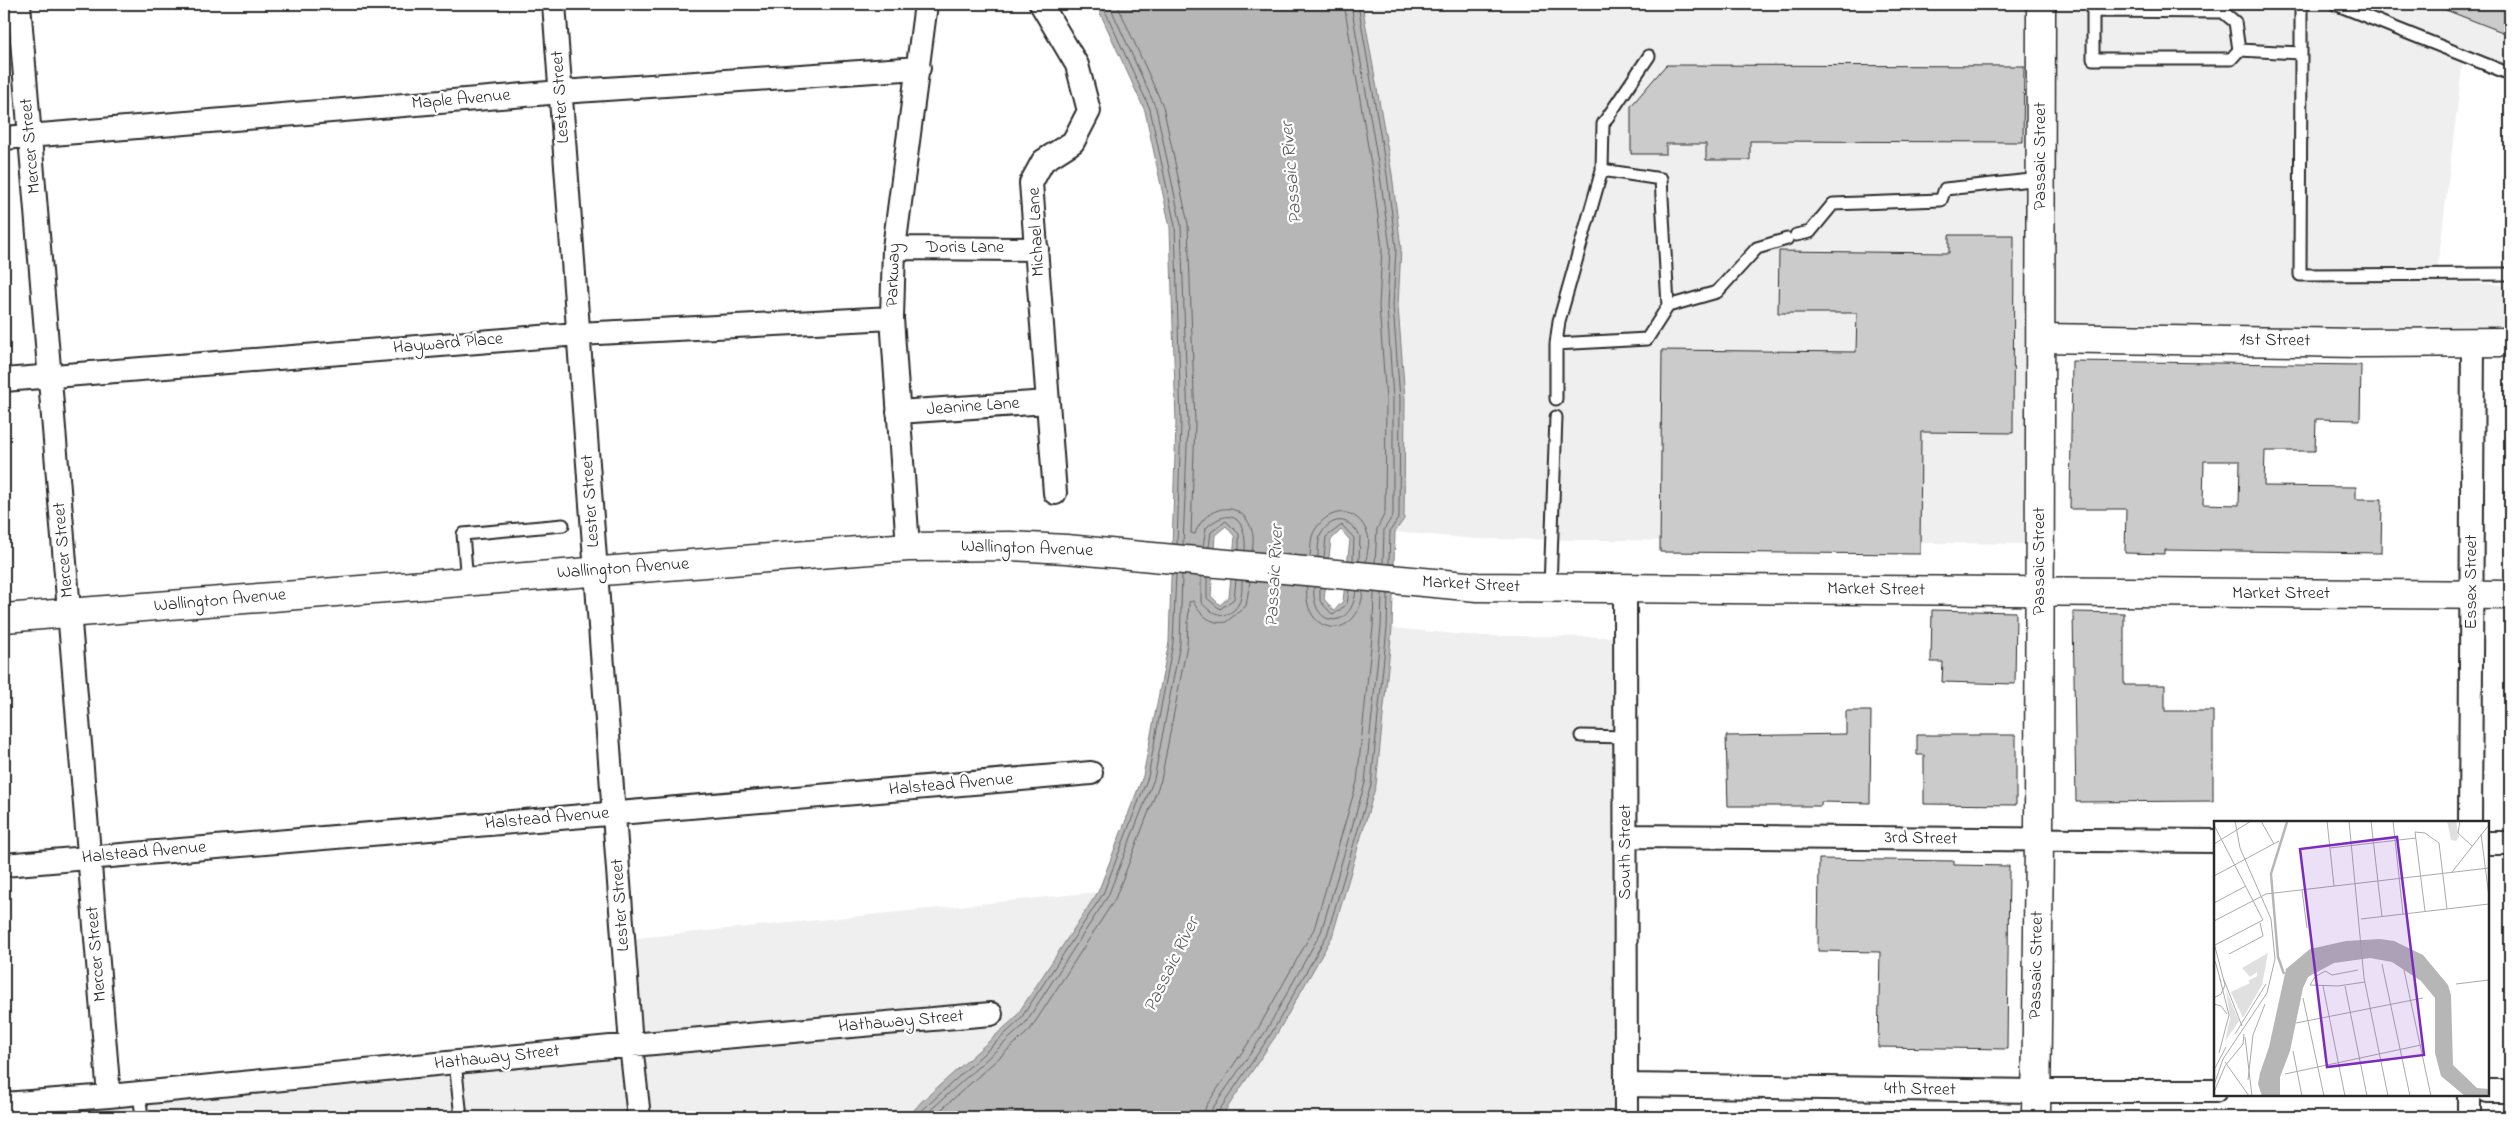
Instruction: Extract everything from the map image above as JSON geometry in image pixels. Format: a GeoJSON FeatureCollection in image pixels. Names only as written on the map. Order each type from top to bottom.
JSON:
{"type":"FeatureCollection","features":[{"type":"Feature","properties":{"kind":"street","name":"Mercer Street"},"geometry":{"type":"LineString","coordinates":[[19,4],[109,1096]]}},
{"type":"Feature","properties":{"kind":"street","name":"Lester Street"},"geometry":{"type":"LineString","coordinates":[[554,4],[631,1045],[639,1117]]}},
{"type":"Feature","properties":{"kind":"street","name":"Parkway"},"geometry":{"type":"LineString","coordinates":[[908,547],[892,318],[894,248],[926,4]]}},
{"type":"Feature","properties":{"kind":"street","name":"Michael Lane"},"geometry":{"type":"LineString","coordinates":[[1041,4],[1077,64],[1089,111],[1073,142],[1043,162],[1032,183],[1055,493]]}},
{"type":"Feature","properties":{"kind":"street","name":"Passaic Street"},"geometry":{"type":"LineString","coordinates":[[2036,1104],[2039,840],[2041,4]]}},
{"type":"Feature","properties":{"kind":"street","name":"Maple Avenue"},"geometry":{"type":"LineString","coordinates":[[4,138],[561,92],[919,68]]}},
{"type":"Feature","properties":{"kind":"street","name":"Doris Lane"},"geometry":{"type":"LineString","coordinates":[[894,248],[1036,249]]}},
{"type":"Feature","properties":{"kind":"street","name":"Hayward Place"},"geometry":{"type":"LineString","coordinates":[[4,380],[578,334],[892,318]]}},
{"type":"Feature","properties":{"kind":"street","name":"1st Street"},"geometry":{"type":"LineString","coordinates":[[2041,338],[2510,342]]}},
{"type":"Feature","properties":{"kind":"street","name":"Essex Street"},"geometry":{"type":"LineString","coordinates":[[2470,821],[2473,341]]}},
{"type":"Feature","properties":{"kind":"street","name":"Jeanine Lane"},"geometry":{"type":"LineString","coordinates":[[898,412],[1048,402]]}},
{"type":"Feature","properties":{"kind":"street","name":"Wallington Avenue"},"geometry":{"type":"LineString","coordinates":[[4,618],[908,547],[1010,546],[1128,554],[1243,565]]}},
{"type":"Feature","properties":{"kind":"street","name":"Market Street"},"geometry":{"type":"LineString","coordinates":[[1243,565],[1477,588],[2510,595]]}},
{"type":"Feature","properties":{"kind":"street","name":"South Street"},"geometry":{"type":"LineString","coordinates":[[1625,588],[1626,1117]]}},
{"type":"Feature","properties":{"kind":"street","name":"Halstead Avenue"},"geometry":{"type":"LineString","coordinates":[[4,865],[1091,773]]}},
{"type":"Feature","properties":{"kind":"street","name":"3rd Street"},"geometry":{"type":"LineString","coordinates":[[1626,836],[2214,841]]}},
{"type":"Feature","properties":{"kind":"street"},"geometry":{"type":"LineString","coordinates":[[2489,843],[2510,843]]}},
{"type":"Feature","properties":{"kind":"street","name":"Hathaway Street"},"geometry":{"type":"LineString","coordinates":[[9,1108],[109,1096],[631,1045],[991,1014]]}},
{"type":"Feature","properties":{"kind":"street","name":"4th Street"},"geometry":{"type":"LineString","coordinates":[[1626,1085],[2036,1104],[2214,1091]]}},
{"type":"Feature","properties":{"kind":"street"},"geometry":{"type":"LineString","coordinates":[[2489,1091],[2510,1091]]}},
{"type":"Feature","properties":{"kind":"street"},"geometry":{"type":"LineString","coordinates":[[2469,1096],[2469,1117]]}},
{"type":"Feature","properties":{"kind":"lane"},"geometry":{"type":"LineString","coordinates":[[2301,4],[2300,275],[2510,274]]}},
{"type":"Feature","properties":{"kind":"lane"},"geometry":{"type":"LineString","coordinates":[[2335,4],[2510,74]]}},
{"type":"Feature","properties":{"kind":"lane"},"geometry":{"type":"LineString","coordinates":[[2093,11],[2223,12],[2235,22],[2239,50],[2231,59],[2093,59],[2093,11]]}},
{"type":"Feature","properties":{"kind":"lane"},"geometry":{"type":"LineString","coordinates":[[2239,50],[2301,53]]}},
{"type":"Feature","properties":{"kind":"lane"},"geometry":{"type":"LineString","coordinates":[[1556,398],[1556,344],[1559,321],[1602,170],[1603,124],[1649,56]]}},
{"type":"Feature","properties":{"kind":"lane"},"geometry":{"type":"LineString","coordinates":[[1556,344],[1648,339],[1668,306],[1661,179],[1602,170]]}},
{"type":"Feature","properties":{"kind":"lane"},"geometry":{"type":"LineString","coordinates":[[1668,306],[1716,292],[1757,248],[1810,232],[1833,204],[1941,200],[1946,189],[2041,179]]}},
{"type":"Feature","properties":{"kind":"lane"},"geometry":{"type":"LineString","coordinates":[[1550,588],[1556,417]]}},
{"type":"Feature","properties":{"kind":"lane"},"geometry":{"type":"LineString","coordinates":[[467,582],[463,534],[563,525]]}},
{"type":"Feature","properties":{"kind":"lane"},"geometry":{"type":"LineString","coordinates":[[1581,736],[1626,736]]}},
{"type":"Feature","properties":{"kind":"lane"},"geometry":{"type":"LineString","coordinates":[[455,1062],[461,1117]]}},
{"type":"Feature","properties":{"kind":"lane"},"geometry":{"type":"LineString","coordinates":[[139,1093],[142,1117]]}},
{"type":"Feature","properties":{"kind":"shaded area"},"geometry":{"type":"Polygon","coordinates":[[[1362,4],[2510,4],[2510,76],[2463,60],[2436,281],[2510,285],[2510,343],[2045,342],[2041,544],[1477,539],[1395,532],[1405,399],[1398,306],[1401,248],[1362,4]]]}},
{"type":"Feature","properties":{"kind":"shaded area"},"geometry":{"type":"Polygon","coordinates":[[[1392,628],[1477,636],[1624,637],[1624,1117],[1221,1117],[1275,1037],[1332,937],[1376,785],[1392,628]]]}},
{"type":"Feature","properties":{"kind":"shaded area"},"geometry":{"type":"Polygon","coordinates":[[[1098,892],[1015,1018],[921,1102],[908,1117],[4,1117],[4,1110],[639,1057],[627,939],[1098,892]]]}},
{"type":"Feature","properties":{"kind":"water","name":"Passaic River"},"geometry":{"type":"Polygon","coordinates":[[[1096,4],[1362,4],[1392,174],[1401,248],[1398,306],[1405,399],[1404,519],[1395,532],[1392,628],[1376,785],[1332,937],[1275,1037],[1221,1117],[908,1117],[921,1102],[1015,1018],[1098,892],[1143,776],[1169,642],[1176,423],[1170,227],[1145,111],[1096,4]],[[1226,526],[1215,535],[1211,596],[1220,605],[1229,597],[1235,537],[1226,526]],[[1341,530],[1331,540],[1324,599],[1334,611],[1343,601],[1350,540],[1341,530]]]}},
{"type":"Feature","properties":{"kind":"building"},"geometry":{"type":"Polygon","coordinates":[[[2510,4],[2510,35],[2433,5],[2510,4]]]}},
{"type":"Feature","properties":{"kind":"building"},"geometry":{"type":"Polygon","coordinates":[[[1666,65],[2024,66],[2023,142],[1750,141],[1750,160],[1706,160],[1706,144],[1666,144],[1666,154],[1631,154],[1631,106],[1666,65]]]}},
{"type":"Feature","properties":{"kind":"building"},"geometry":{"type":"Polygon","coordinates":[[[1949,235],[2014,235],[2013,433],[1921,432],[1920,554],[1660,552],[1662,350],[1856,352],[1857,313],[1778,313],[1779,251],[1949,253],[1949,235]]]}},
{"type":"Feature","properties":{"kind":"building"},"geometry":{"type":"Polygon","coordinates":[[[2072,361],[2361,365],[2360,420],[2316,419],[2315,451],[2265,451],[2264,486],[2356,487],[2356,499],[2382,499],[2381,553],[2165,550],[2165,554],[2125,553],[2126,509],[2070,509],[2072,361]],[[2204,461],[2203,504],[2239,505],[2240,461],[2204,461]]]}},
{"type":"Feature","properties":{"kind":"building"},"geometry":{"type":"Polygon","coordinates":[[[1932,610],[2016,612],[2015,684],[1942,682],[1943,662],[1931,662],[1932,610]]]}},
{"type":"Feature","properties":{"kind":"building"},"geometry":{"type":"Polygon","coordinates":[[[2073,612],[2124,613],[2124,685],[2165,685],[2165,711],[2213,711],[2213,801],[2076,802],[2073,612]]]}},
{"type":"Feature","properties":{"kind":"building"},"geometry":{"type":"Polygon","coordinates":[[[1846,711],[1871,711],[1870,803],[1821,802],[1821,806],[1728,806],[1726,736],[1846,734],[1846,711]]]}},
{"type":"Feature","properties":{"kind":"building"},"geometry":{"type":"Polygon","coordinates":[[[1917,735],[2016,735],[2016,805],[1924,804],[1924,755],[1917,755],[1917,735]]]}},
{"type":"Feature","properties":{"kind":"building"},"geometry":{"type":"Polygon","coordinates":[[[1819,859],[1954,861],[1954,865],[2009,866],[2007,1049],[1878,1047],[1880,952],[1818,951],[1819,859]]]}}]}
